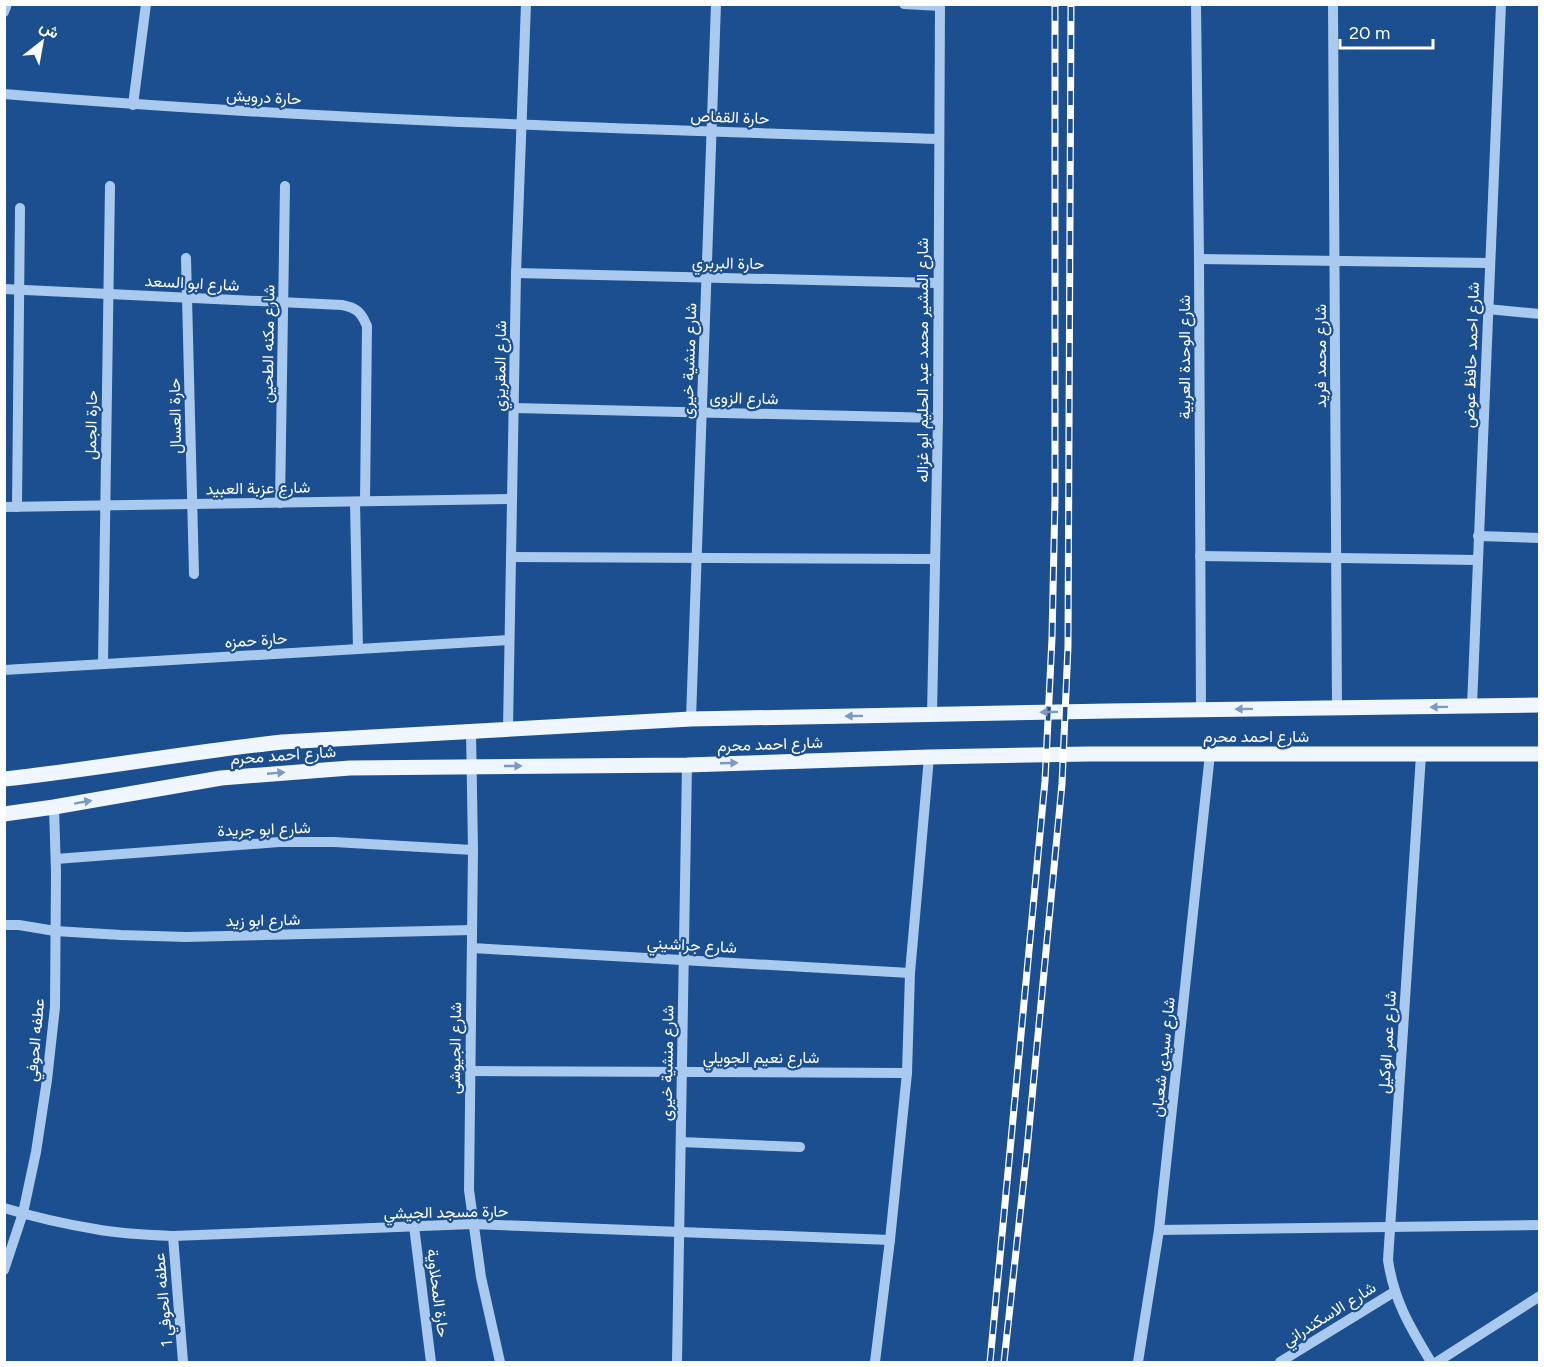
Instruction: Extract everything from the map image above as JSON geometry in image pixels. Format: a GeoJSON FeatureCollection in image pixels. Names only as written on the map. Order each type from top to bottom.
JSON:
{"type":"FeatureCollection","features":[{"type":"Feature","properties":{"kind":"main road","name":"شارع احمد محرم"},"geometry":{"type":"LineString","coordinates":[[4,779],[223,748],[282,742],[691,719],[1539,705]]}},
{"type":"Feature","properties":{"kind":"main road","name":"شارع احمد محرم"},"geometry":{"type":"LineString","coordinates":[[4,814],[221,778],[350,768],[687,765],[1089,754],[1539,754]]}},
{"type":"Feature","properties":{"kind":"street"},"geometry":{"type":"LineString","coordinates":[[4,12],[7,4]]}},
{"type":"Feature","properties":{"kind":"street"},"geometry":{"type":"LineString","coordinates":[[133,105],[146,4]]}},
{"type":"Feature","properties":{"kind":"street","name":"شارع المقريزي"},"geometry":{"type":"LineString","coordinates":[[508,729],[516,273],[526,4]]}},
{"type":"Feature","properties":{"kind":"street","name":"شارع منشية خيرى"},"geometry":{"type":"LineString","coordinates":[[691,719],[716,4]]}},
{"type":"Feature","properties":{"kind":"street"},"geometry":{"type":"LineString","coordinates":[[903,4],[940,5]]}},
{"type":"Feature","properties":{"kind":"street","name":"شارع الوحدة العربية"},"geometry":{"type":"LineString","coordinates":[[1196,4],[1201,709]]}},
{"type":"Feature","properties":{"kind":"street","name":"شارع محمد فريد"},"geometry":{"type":"LineString","coordinates":[[1333,4],[1337,708]]}},
{"type":"Feature","properties":{"kind":"street","name":"شارع احمد حافظ عوض"},"geometry":{"type":"LineString","coordinates":[[1472,706],[1501,4]]}},
{"type":"Feature","properties":{"kind":"street","name":"شارع المشير محمد عبد الحليم ابو غزاله"},"geometry":{"type":"LineString","coordinates":[[932,715],[938,418],[940,5]]}},
{"type":"Feature","properties":{"kind":"street","name":"حارة درويش"},"geometry":{"type":"LineString","coordinates":[[4,94],[133,105],[521,125]]}},
{"type":"Feature","properties":{"kind":"street","name":"حارة القفاص"},"geometry":{"type":"LineString","coordinates":[[521,125],[939,139]]}},
{"type":"Feature","properties":{"kind":"street","name":"حارة الجمل"},"geometry":{"type":"LineString","coordinates":[[103,664],[110,186]]}},
{"type":"Feature","properties":{"kind":"street","name":"شارع مكنه الطحين"},"geometry":{"type":"LineString","coordinates":[[280,503],[285,186]]}},
{"type":"Feature","properties":{"kind":"street"},"geometry":{"type":"LineString","coordinates":[[17,507],[20,208]]}},
{"type":"Feature","properties":{"kind":"street","name":"حارة العسال"},"geometry":{"type":"LineString","coordinates":[[186,258],[194,574]]}},
{"type":"Feature","properties":{"kind":"street"},"geometry":{"type":"LineString","coordinates":[[1199,259],[1489,263]]}},
{"type":"Feature","properties":{"kind":"street","name":"حارة البربري"},"geometry":{"type":"LineString","coordinates":[[516,273],[938,283]]}},
{"type":"Feature","properties":{"kind":"street","name":"شارع ابو السعد"},"geometry":{"type":"LineString","coordinates":[[4,289],[342,305],[353,308],[362,315],[367,326],[360,502]]}},
{"type":"Feature","properties":{"kind":"street"},"geometry":{"type":"LineString","coordinates":[[1487,309],[1539,314]]}},
{"type":"Feature","properties":{"kind":"street","name":"شارع الزوى"},"geometry":{"type":"LineString","coordinates":[[514,408],[938,418]]}},
{"type":"Feature","properties":{"kind":"street","name":"شارع عزبة العبيد"},"geometry":{"type":"LineString","coordinates":[[4,507],[512,499]]}},
{"type":"Feature","properties":{"kind":"street"},"geometry":{"type":"LineString","coordinates":[[358,649],[360,502]]}},
{"type":"Feature","properties":{"kind":"street"},"geometry":{"type":"LineString","coordinates":[[1478,536],[1539,538]]}},
{"type":"Feature","properties":{"kind":"street"},"geometry":{"type":"LineString","coordinates":[[1200,556],[1477,560]]}},
{"type":"Feature","properties":{"kind":"street"},"geometry":{"type":"LineString","coordinates":[[511,557],[935,559]]}},
{"type":"Feature","properties":{"kind":"street","name":"حارة حمزه"},"geometry":{"type":"LineString","coordinates":[[4,670],[509,640]]}},
{"type":"Feature","properties":{"kind":"street","name":"شارع الجيوشى"},"geometry":{"type":"LineString","coordinates":[[471,731],[473,850],[468,1190],[481,1277],[500,1362]]}},
{"type":"Feature","properties":{"kind":"street","name":"شارع سيدى شعبان"},"geometry":{"type":"LineString","coordinates":[[1138,1362],[1159,1230],[1210,754]]}},
{"type":"Feature","properties":{"kind":"street","name":"شارع عمر الوكيل"},"geometry":{"type":"LineString","coordinates":[[1421,755],[1388,1260],[1394,1292],[1431,1362]]}},
{"type":"Feature","properties":{"kind":"street"},"geometry":{"type":"LineString","coordinates":[[875,1362],[907,1073],[910,973],[929,757]]}},
{"type":"Feature","properties":{"kind":"street","name":"شارع منشية خيرى"},"geometry":{"type":"LineString","coordinates":[[677,1362],[687,765]]}},
{"type":"Feature","properties":{"kind":"street","name":"عطفه الحوفي"},"geometry":{"type":"LineString","coordinates":[[4,1270],[23,1213],[36,1152],[55,1007],[54,807]]}},
{"type":"Feature","properties":{"kind":"street","name":"شارع ابو جريدة"},"geometry":{"type":"LineString","coordinates":[[56,858],[279,842],[334,842],[473,850]]}},
{"type":"Feature","properties":{"kind":"street","name":"شارع ابو زيد"},"geometry":{"type":"LineString","coordinates":[[4,925],[20,925],[55,931],[186,937],[472,930]]}},
{"type":"Feature","properties":{"kind":"street","name":"شارع جراشيني"},"geometry":{"type":"LineString","coordinates":[[472,948],[910,973]]}},
{"type":"Feature","properties":{"kind":"street","name":"شارع نعيم الجويلي"},"geometry":{"type":"LineString","coordinates":[[470,1071],[907,1073]]}},
{"type":"Feature","properties":{"kind":"street"},"geometry":{"type":"LineString","coordinates":[[681,1142],[800,1147]]}},
{"type":"Feature","properties":{"kind":"street","name":"حارة مسجد الجيشي"},"geometry":{"type":"LineString","coordinates":[[4,1208],[97,1230],[173,1236],[472,1224],[890,1240]]}},
{"type":"Feature","properties":{"kind":"street"},"geometry":{"type":"LineString","coordinates":[[1159,1230],[1539,1225]]}},
{"type":"Feature","properties":{"kind":"street","name":"حارة المحلاوية"},"geometry":{"type":"LineString","coordinates":[[414,1226],[432,1362]]}},
{"type":"Feature","properties":{"kind":"street","name":"عطفه الحوفي 1"},"geometry":{"type":"LineString","coordinates":[[173,1236],[183,1362]]}},
{"type":"Feature","properties":{"kind":"street","name":"شارع الاسكندراني"},"geometry":{"type":"LineString","coordinates":[[1280,1362],[1394,1292]]}},
{"type":"Feature","properties":{"kind":"street"},"geometry":{"type":"LineString","coordinates":[[1437,1362],[1539,1296]]}},
{"type":"Feature","properties":{"kind":"railway"},"geometry":{"type":"LineString","coordinates":[[990,1362],[1045,781],[1052,638],[1055,499],[1055,4]]}},
{"type":"Feature","properties":{"kind":"railway"},"geometry":{"type":"LineString","coordinates":[[1004,1362],[1062,784],[1068,646],[1071,4]]}}]}
